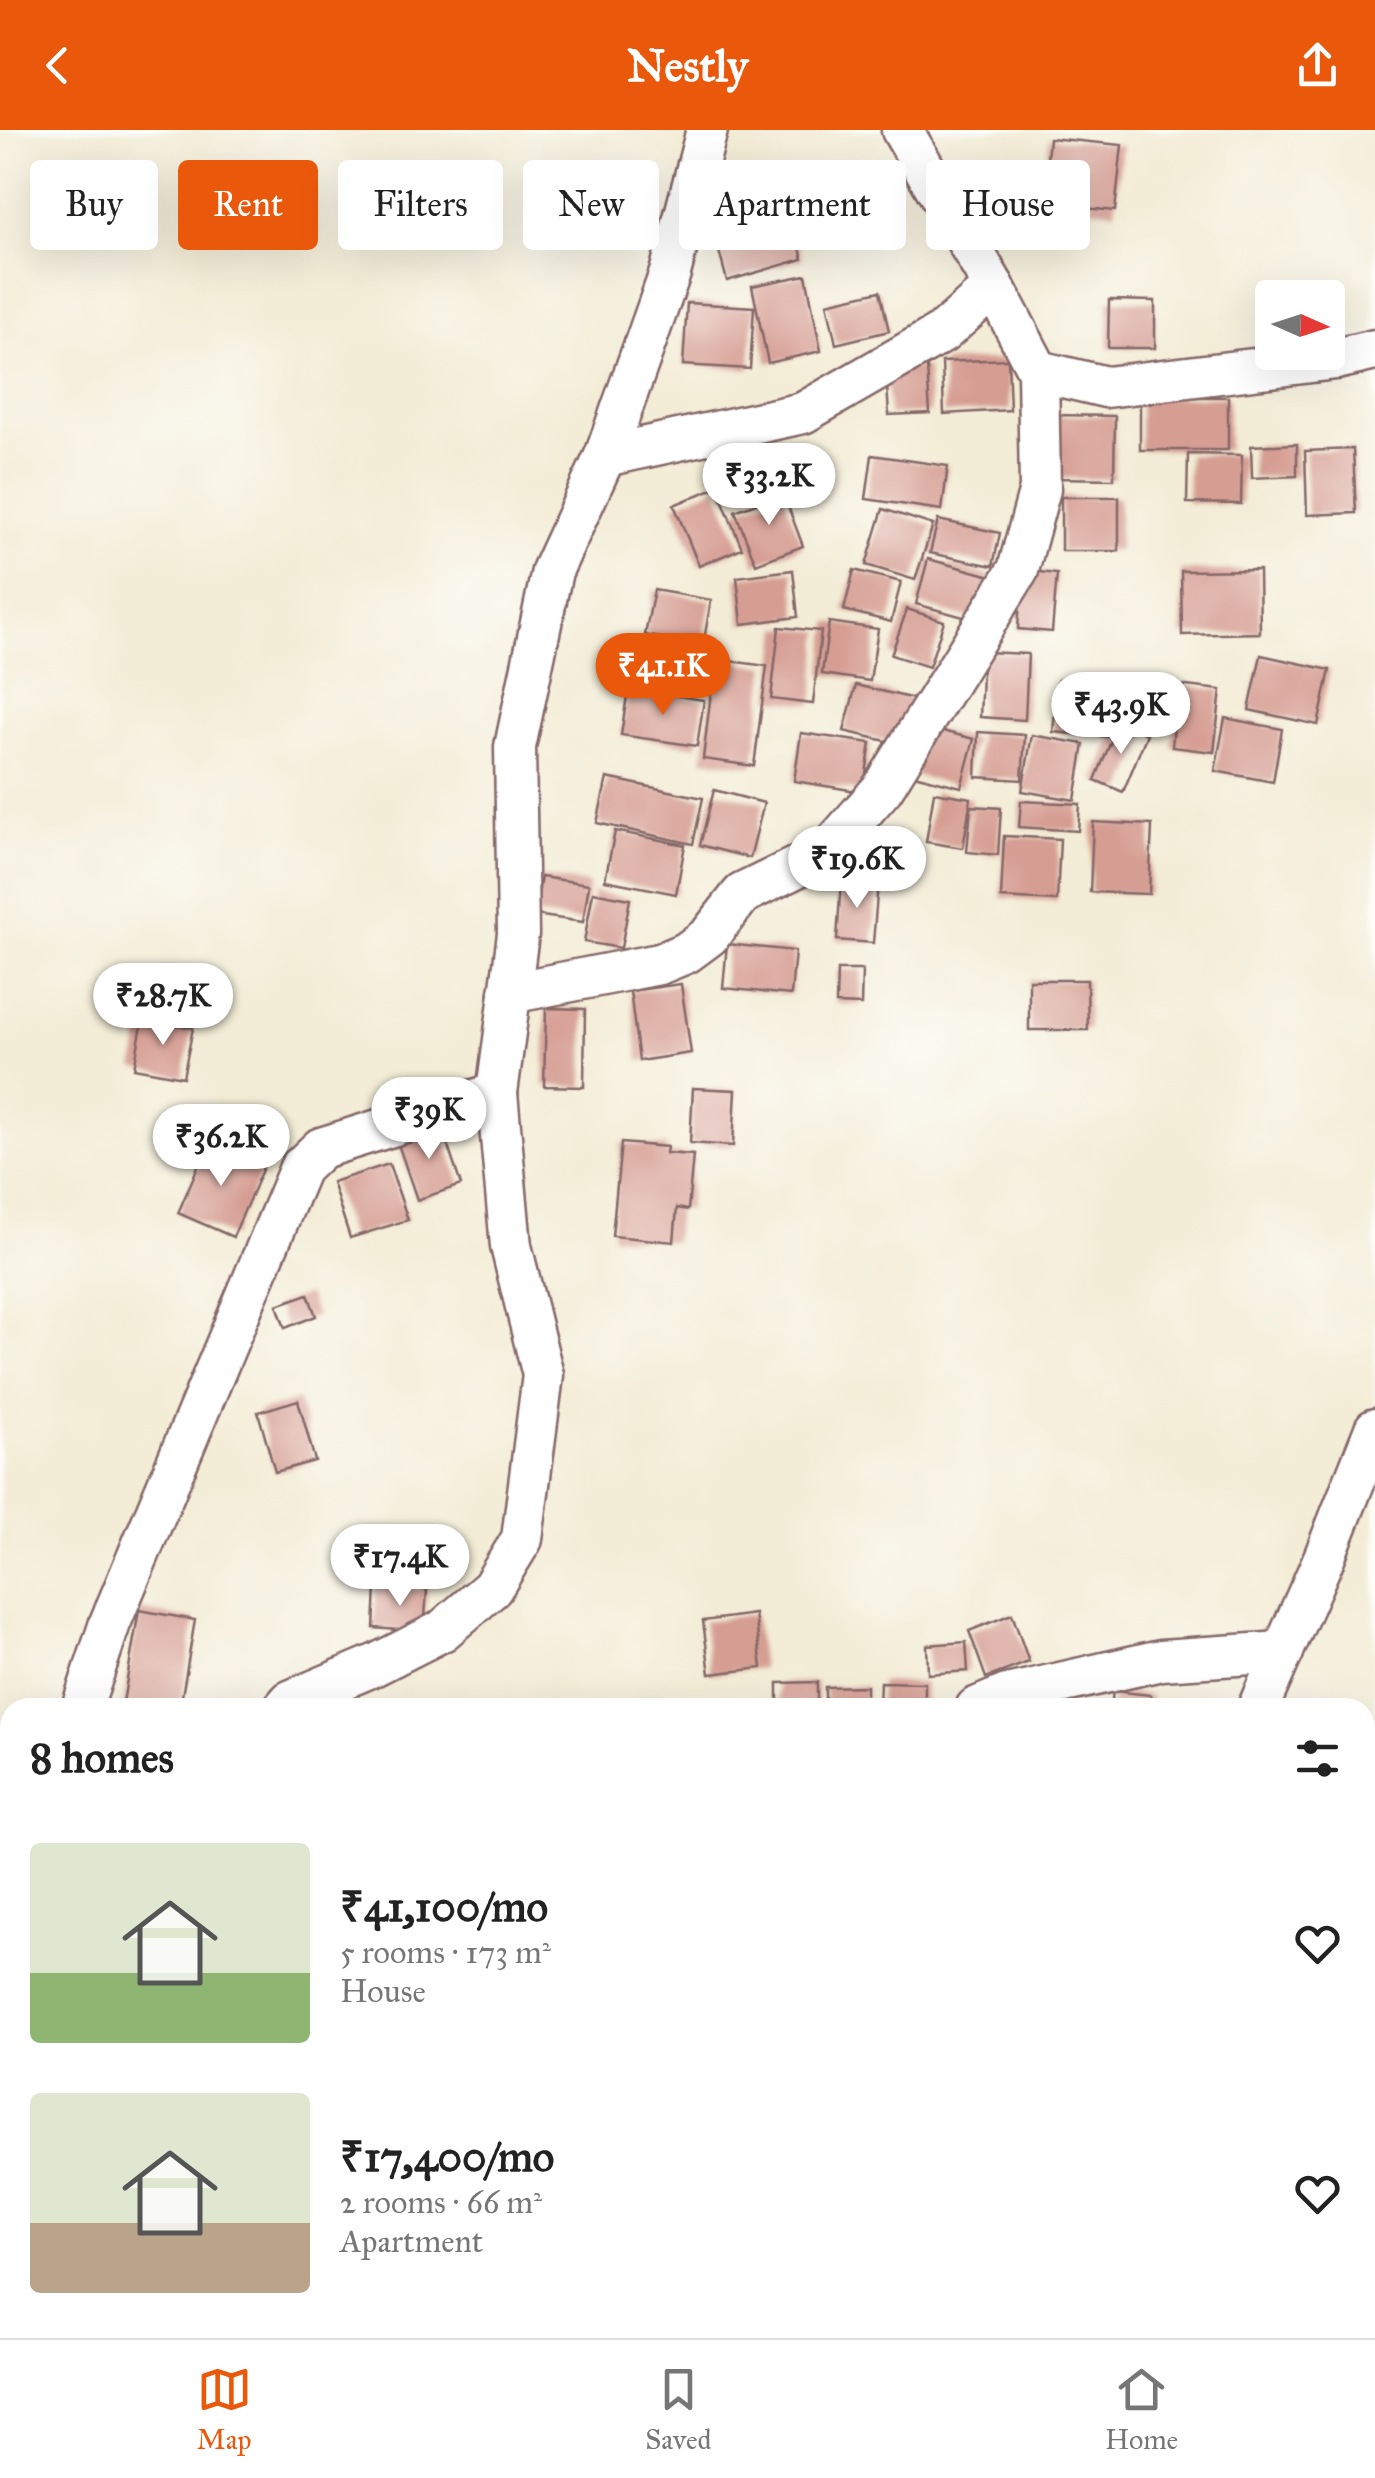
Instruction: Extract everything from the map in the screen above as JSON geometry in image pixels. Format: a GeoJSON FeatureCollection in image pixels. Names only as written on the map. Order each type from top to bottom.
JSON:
{"type":"FeatureCollection","features":[{"type":"Feature","properties":{"kind":"street"},"geometry":{"type":"LineString","coordinates":[[297,1698],[375,1665],[442,1630],[492,1588],[522,1539],[542,1375],[511,1246],[497,1093],[518,934],[515,747],[552,571],[605,456],[670,273],[706,130]]}},
{"type":"Feature","properties":{"kind":"street"},"geometry":{"type":"LineString","coordinates":[[510,993],[659,964],[686,952],[709,936],[742,894],[827,852],[883,788],[1018,570],[1040,490],[1038,372],[994,287],[902,130]]}},
{"type":"Feature","properties":{"kind":"street"},"geometry":{"type":"LineString","coordinates":[[605,456],[802,413],[942,333],[994,287]]}},
{"type":"Feature","properties":{"kind":"street"},"geometry":{"type":"LineString","coordinates":[[1038,372],[1106,387],[1375,350]]}},
{"type":"Feature","properties":{"kind":"street"},"geometry":{"type":"LineString","coordinates":[[85,1698],[110,1623],[300,1168],[321,1148],[497,1093]]}},
{"type":"Feature","properties":{"kind":"street"},"geometry":{"type":"LineString","coordinates":[[1262,1698],[1375,1430]]}},
{"type":"Feature","properties":{"kind":"street"},"geometry":{"type":"LineString","coordinates":[[1000,1698],[1161,1660],[1283,1652]]}},
{"type":"Feature","properties":{"kind":"building"},"geometry":{"type":"Polygon","coordinates":[[[1049,138],[1122,145],[1115,211],[1090,209],[1090,160],[1047,160],[1049,138]]]}},
{"type":"Feature","properties":{"kind":"building"},"geometry":{"type":"Polygon","coordinates":[[[719,250],[801,250],[803,259],[727,281],[719,250]]]}},
{"type":"Feature","properties":{"kind":"building"},"geometry":{"type":"Polygon","coordinates":[[[806,275],[821,351],[768,363],[752,286],[806,275]]]}},
{"type":"Feature","properties":{"kind":"building"},"geometry":{"type":"Polygon","coordinates":[[[880,291],[889,331],[836,344],[827,303],[880,291]]]}},
{"type":"Feature","properties":{"kind":"building"},"geometry":{"type":"Polygon","coordinates":[[[1109,300],[1155,301],[1155,348],[1108,348],[1109,300]]]}},
{"type":"Feature","properties":{"kind":"building"},"geometry":{"type":"Polygon","coordinates":[[[687,303],[754,307],[750,369],[683,365],[687,303]]]}},
{"type":"Feature","properties":{"kind":"building"},"geometry":{"type":"Polygon","coordinates":[[[1008,359],[1010,410],[944,414],[942,362],[1008,359]]]}},
{"type":"Feature","properties":{"kind":"building"},"geometry":{"type":"Polygon","coordinates":[[[927,367],[930,413],[889,415],[886,370],[927,367]]]}},
{"type":"Feature","properties":{"kind":"building"},"geometry":{"type":"Polygon","coordinates":[[[1140,397],[1228,397],[1228,450],[1140,450],[1140,397]]]}},
{"type":"Feature","properties":{"kind":"building"},"geometry":{"type":"Polygon","coordinates":[[[1055,415],[1115,416],[1114,479],[1054,478],[1055,415]]]}},
{"type":"Feature","properties":{"kind":"building"},"geometry":{"type":"Polygon","coordinates":[[[1297,444],[1297,476],[1252,478],[1251,446],[1297,444]]]}},
{"type":"Feature","properties":{"kind":"building"},"geometry":{"type":"Polygon","coordinates":[[[1353,449],[1356,513],[1307,515],[1305,451],[1353,449]]]}},
{"type":"Feature","properties":{"kind":"building"},"geometry":{"type":"Polygon","coordinates":[[[1188,454],[1242,455],[1241,504],[1187,503],[1188,454]]]}},
{"type":"Feature","properties":{"kind":"building"},"geometry":{"type":"Polygon","coordinates":[[[872,455],[948,466],[942,510],[866,499],[872,455]]]}},
{"type":"Feature","properties":{"kind":"building"},"geometry":{"type":"Polygon","coordinates":[[[717,487],[742,548],[699,566],[674,505],[717,487]]]}},
{"type":"Feature","properties":{"kind":"building"},"geometry":{"type":"Polygon","coordinates":[[[783,493],[803,546],[756,564],[735,511],[783,493]]]}},
{"type":"Feature","properties":{"kind":"building"},"geometry":{"type":"Polygon","coordinates":[[[1061,497],[1119,497],[1119,551],[1061,551],[1061,497]]]}},
{"type":"Feature","properties":{"kind":"building"},"geometry":{"type":"Polygon","coordinates":[[[883,509],[933,525],[915,580],[866,565],[883,509]]]}},
{"type":"Feature","properties":{"kind":"building"},"geometry":{"type":"Polygon","coordinates":[[[938,520],[1000,533],[993,566],[930,553],[938,520]]]}},
{"type":"Feature","properties":{"kind":"building"},"geometry":{"type":"Polygon","coordinates":[[[928,559],[991,576],[978,621],[916,604],[928,559]]]}},
{"type":"Feature","properties":{"kind":"building"},"geometry":{"type":"Polygon","coordinates":[[[793,570],[798,617],[742,624],[737,577],[793,570]]]}},
{"type":"Feature","properties":{"kind":"building"},"geometry":{"type":"Polygon","coordinates":[[[854,570],[901,582],[891,622],[844,610],[854,570]]]}},
{"type":"Feature","properties":{"kind":"building"},"geometry":{"type":"Polygon","coordinates":[[[1022,570],[1057,574],[1052,632],[1018,629],[1022,570]]]}},
{"type":"Feature","properties":{"kind":"building"},"geometry":{"type":"Polygon","coordinates":[[[1259,570],[1260,633],[1182,635],[1181,571],[1259,570]]]}},
{"type":"Feature","properties":{"kind":"building"},"geometry":{"type":"Polygon","coordinates":[[[654,590],[711,600],[703,646],[645,635],[654,590]]]}},
{"type":"Feature","properties":{"kind":"building"},"geometry":{"type":"Polygon","coordinates":[[[907,609],[944,621],[929,667],[891,655],[907,609]]]}},
{"type":"Feature","properties":{"kind":"building"},"geometry":{"type":"Polygon","coordinates":[[[829,622],[878,629],[870,681],[822,674],[829,622]]]}},
{"type":"Feature","properties":{"kind":"building"},"geometry":{"type":"Polygon","coordinates":[[[779,627],[821,631],[813,704],[771,699],[779,627]]]}},
{"type":"Feature","properties":{"kind":"building"},"geometry":{"type":"Polygon","coordinates":[[[628,645],[668,651],[664,683],[624,677],[628,645]]]}},
{"type":"Feature","properties":{"kind":"building"},"geometry":{"type":"Polygon","coordinates":[[[983,652],[1028,654],[1025,720],[980,717],[983,652]]]}},
{"type":"Feature","properties":{"kind":"building"},"geometry":{"type":"Polygon","coordinates":[[[1261,655],[1330,670],[1318,725],[1249,710],[1261,655]]]}},
{"type":"Feature","properties":{"kind":"building"},"geometry":{"type":"Polygon","coordinates":[[[715,659],[767,666],[754,766],[703,759],[715,659]]]}},
{"type":"Feature","properties":{"kind":"building"},"geometry":{"type":"Polygon","coordinates":[[[1058,680],[1113,685],[1108,737],[1053,732],[1058,680]]]}},
{"type":"Feature","properties":{"kind":"building"},"geometry":{"type":"Polygon","coordinates":[[[856,685],[918,700],[907,746],[844,731],[856,685]]]}},
{"type":"Feature","properties":{"kind":"building"},"geometry":{"type":"Polygon","coordinates":[[[1178,685],[1221,690],[1214,752],[1172,747],[1178,685]]]}},
{"type":"Feature","properties":{"kind":"building"},"geometry":{"type":"Polygon","coordinates":[[[628,689],[704,700],[697,746],[621,735],[628,689]]]}},
{"type":"Feature","properties":{"kind":"building"},"geometry":{"type":"Polygon","coordinates":[[[1225,718],[1282,729],[1273,782],[1215,771],[1225,718]]]}},
{"type":"Feature","properties":{"kind":"building"},"geometry":{"type":"Polygon","coordinates":[[[1119,722],[1147,734],[1123,792],[1095,780],[1119,722]]]}},
{"type":"Feature","properties":{"kind":"building"},"geometry":{"type":"Polygon","coordinates":[[[926,727],[974,739],[961,787],[914,775],[926,727]]]}},
{"type":"Feature","properties":{"kind":"building"},"geometry":{"type":"Polygon","coordinates":[[[978,732],[1025,735],[1022,780],[976,777],[978,732]]]}},
{"type":"Feature","properties":{"kind":"building"},"geometry":{"type":"Polygon","coordinates":[[[801,733],[871,743],[863,792],[794,781],[801,733]]]}},
{"type":"Feature","properties":{"kind":"building"},"geometry":{"type":"Polygon","coordinates":[[[1032,735],[1084,744],[1075,800],[1022,791],[1032,735]]]}},
{"type":"Feature","properties":{"kind":"building"},"geometry":{"type":"Polygon","coordinates":[[[607,778],[703,798],[693,844],[597,823],[607,778]]]}},
{"type":"Feature","properties":{"kind":"building"},"geometry":{"type":"Polygon","coordinates":[[[714,790],[764,803],[750,858],[700,845],[714,790]]]}},
{"type":"Feature","properties":{"kind":"building"},"geometry":{"type":"Polygon","coordinates":[[[934,792],[971,798],[963,848],[926,842],[934,792]]]}},
{"type":"Feature","properties":{"kind":"building"},"geometry":{"type":"Polygon","coordinates":[[[1021,801],[1080,804],[1078,831],[1019,827],[1021,801]]]}},
{"type":"Feature","properties":{"kind":"building"},"geometry":{"type":"Polygon","coordinates":[[[971,806],[1001,808],[998,855],[967,852],[971,806]]]}},
{"type":"Feature","properties":{"kind":"building"},"geometry":{"type":"Polygon","coordinates":[[[1093,822],[1152,825],[1149,894],[1090,892],[1093,822]]]}},
{"type":"Feature","properties":{"kind":"building"},"geometry":{"type":"Polygon","coordinates":[[[615,831],[685,845],[676,894],[605,880],[615,831]]]}},
{"type":"Feature","properties":{"kind":"building"},"geometry":{"type":"Polygon","coordinates":[[[1004,836],[1060,839],[1057,901],[1001,898],[1004,836]]]}},
{"type":"Feature","properties":{"kind":"building"},"geometry":{"type":"Polygon","coordinates":[[[541,877],[589,884],[583,922],[535,915],[541,877]]]}},
{"type":"Feature","properties":{"kind":"building"},"geometry":{"type":"Polygon","coordinates":[[[841,880],[878,883],[873,943],[837,940],[841,880]]]}},
{"type":"Feature","properties":{"kind":"building"},"geometry":{"type":"Polygon","coordinates":[[[593,892],[630,899],[621,948],[584,942],[593,892]]]}},
{"type":"Feature","properties":{"kind":"building"},"geometry":{"type":"Polygon","coordinates":[[[727,944],[795,951],[791,995],[723,988],[727,944]]]}},
{"type":"Feature","properties":{"kind":"building"},"geometry":{"type":"Polygon","coordinates":[[[837,970],[862,970],[861,1005],[836,1004],[837,970]]]}},
{"type":"Feature","properties":{"kind":"building"},"geometry":{"type":"Polygon","coordinates":[[[1029,980],[1087,980],[1088,1030],[1029,1030],[1029,980]]]}},
{"type":"Feature","properties":{"kind":"building"},"geometry":{"type":"Polygon","coordinates":[[[681,984],[691,1053],[639,1061],[630,991],[681,984]]]}},
{"type":"Feature","properties":{"kind":"building"},"geometry":{"type":"Polygon","coordinates":[[[546,1008],[585,1009],[584,1087],[544,1086],[546,1008]]]}},
{"type":"Feature","properties":{"kind":"building"},"geometry":{"type":"Polygon","coordinates":[[[143,1019],[193,1028],[183,1077],[134,1068],[143,1019]]]}},
{"type":"Feature","properties":{"kind":"building"},"geometry":{"type":"Polygon","coordinates":[[[693,1088],[736,1090],[733,1146],[690,1143],[693,1088]]]}},
{"type":"Feature","properties":{"kind":"building"},"geometry":{"type":"Polygon","coordinates":[[[440,1123],[461,1185],[417,1200],[396,1138],[440,1123]]]}},
{"type":"Feature","properties":{"kind":"building"},"geometry":{"type":"Polygon","coordinates":[[[209,1141],[264,1165],[233,1237],[178,1213],[209,1141]]]}},
{"type":"Feature","properties":{"kind":"building"},"geometry":{"type":"Polygon","coordinates":[[[621,1143],[667,1147],[666,1153],[693,1155],[688,1210],[677,1208],[674,1242],[612,1236],[621,1143]]]}},
{"type":"Feature","properties":{"kind":"building"},"geometry":{"type":"Polygon","coordinates":[[[389,1164],[408,1220],[350,1238],[332,1182],[389,1164]]]}},
{"type":"Feature","properties":{"kind":"building"},"geometry":{"type":"Polygon","coordinates":[[[308,1294],[316,1316],[285,1328],[277,1305],[308,1294]]]}},
{"type":"Feature","properties":{"kind":"building"},"geometry":{"type":"Polygon","coordinates":[[[298,1400],[315,1461],[275,1472],[258,1412],[298,1400]]]}},
{"type":"Feature","properties":{"kind":"building"},"geometry":{"type":"Polygon","coordinates":[[[376,1586],[427,1589],[424,1632],[374,1628],[376,1586]]]}},
{"type":"Feature","properties":{"kind":"building"},"geometry":{"type":"Polygon","coordinates":[[[139,1610],[195,1620],[182,1698],[124,1698],[139,1610]]]}},
{"type":"Feature","properties":{"kind":"building"},"geometry":{"type":"Polygon","coordinates":[[[755,1614],[762,1668],[710,1674],[703,1621],[755,1614]]]}},
{"type":"Feature","properties":{"kind":"building"},"geometry":{"type":"Polygon","coordinates":[[[1012,1614],[1029,1662],[986,1678],[969,1631],[1012,1614]]]}},
{"type":"Feature","properties":{"kind":"building"},"geometry":{"type":"Polygon","coordinates":[[[966,1642],[968,1671],[928,1674],[927,1645],[966,1642]]]}},
{"type":"Feature","properties":{"kind":"building"},"geometry":{"type":"Polygon","coordinates":[[[817,1682],[817,1698],[778,1698],[778,1683],[817,1682]]]}},
{"type":"Feature","properties":{"kind":"building"},"geometry":{"type":"Polygon","coordinates":[[[880,1682],[925,1683],[925,1698],[879,1698],[880,1682]]]}},
{"type":"Feature","properties":{"kind":"building"},"geometry":{"type":"Polygon","coordinates":[[[866,1686],[866,1698],[825,1698],[825,1687],[866,1686]]]}},
{"type":"Feature","properties":{"kind":"building"},"geometry":{"type":"Polygon","coordinates":[[[1113,1691],[1151,1695],[1151,1698],[1112,1698],[1113,1691]]]}}]}
